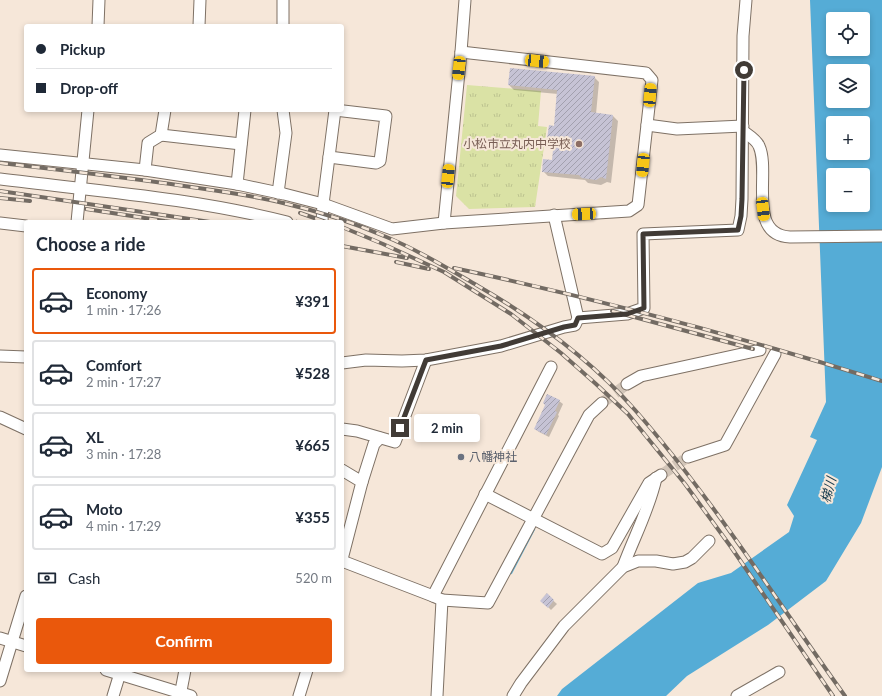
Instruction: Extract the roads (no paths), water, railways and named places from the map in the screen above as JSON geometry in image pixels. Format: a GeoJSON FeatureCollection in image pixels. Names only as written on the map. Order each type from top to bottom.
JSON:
{"type":"FeatureCollection","features":[{"type":"Feature","properties":{"kind":"street"},"geometry":{"type":"LineString","coordinates":[[98,24],[99,0]]}},
{"type":"Feature","properties":{"kind":"street"},"geometry":{"type":"LineString","coordinates":[[200,0],[200,24]]}},
{"type":"Feature","properties":{"kind":"street"},"geometry":{"type":"LineString","coordinates":[[283,0],[283,24]]}},
{"type":"Feature","properties":{"kind":"street"},"geometry":{"type":"LineString","coordinates":[[444,223],[465,0]]}},
{"type":"Feature","properties":{"kind":"street"},"geometry":{"type":"LineString","coordinates":[[578,318],[627,314],[644,308],[643,234],[738,230],[742,205],[743,36],[746,0]]}},
{"type":"Feature","properties":{"kind":"street"},"geometry":{"type":"LineString","coordinates":[[0,155],[145,170],[237,184],[323,204],[392,229],[444,223],[630,211],[638,205],[652,80],[646,73],[461,52]]}},
{"type":"Feature","properties":{"kind":"street"},"geometry":{"type":"LineString","coordinates":[[329,157],[376,163],[380,161],[386,116],[344,111]]}},
{"type":"Feature","properties":{"kind":"street"},"geometry":{"type":"LineString","coordinates":[[77,220],[88,112]]}},
{"type":"Feature","properties":{"kind":"street"},"geometry":{"type":"LineString","coordinates":[[161,135],[165,112]]}},
{"type":"Feature","properties":{"kind":"street"},"geometry":{"type":"LineString","coordinates":[[237,184],[245,112]]}},
{"type":"Feature","properties":{"kind":"street"},"geometry":{"type":"LineString","coordinates":[[278,193],[286,133],[283,112]]}},
{"type":"Feature","properties":{"kind":"street"},"geometry":{"type":"LineString","coordinates":[[322,220],[335,112]]}},
{"type":"Feature","properties":{"kind":"street"},"geometry":{"type":"LineString","coordinates":[[647,125],[676,128],[743,128],[758,145],[763,169],[764,218],[769,228],[777,234],[790,237],[882,236]]}},
{"type":"Feature","properties":{"kind":"street"},"geometry":{"type":"LineString","coordinates":[[145,170],[148,143],[161,135],[241,144]]}},
{"type":"Feature","properties":{"kind":"street"},"geometry":{"type":"LineString","coordinates":[[0,179],[153,197],[233,209],[279,220]]}},
{"type":"Feature","properties":{"kind":"street"},"geometry":{"type":"LineString","coordinates":[[344,363],[366,360],[426,360],[501,346],[575,325],[578,318],[554,215]]}},
{"type":"Feature","properties":{"kind":"street"},"geometry":{"type":"LineString","coordinates":[[0,223],[24,226]]}},
{"type":"Feature","properties":{"kind":"street"},"geometry":{"type":"LineString","coordinates":[[628,384],[641,376],[760,350]]}},
{"type":"Feature","properties":{"kind":"street"},"geometry":{"type":"LineString","coordinates":[[688,457],[726,445],[775,354]]}},
{"type":"Feature","properties":{"kind":"street"},"geometry":{"type":"LineString","coordinates":[[0,356],[24,357]]}},
{"type":"Feature","properties":{"kind":"street"},"geometry":{"type":"LineString","coordinates":[[344,430],[357,431],[395,442],[426,360]]}},
{"type":"Feature","properties":{"kind":"street"},"geometry":{"type":"LineString","coordinates":[[437,696],[438,598],[485,494],[550,367]]}},
{"type":"Feature","properties":{"kind":"street"},"geometry":{"type":"LineString","coordinates":[[344,561],[438,598],[488,603],[589,415],[602,403]]}},
{"type":"Feature","properties":{"kind":"street"},"geometry":{"type":"LineString","coordinates":[[0,417],[24,428]]}},
{"type":"Feature","properties":{"kind":"street"},"geometry":{"type":"LineString","coordinates":[[344,552],[362,482],[374,444],[380,438]]}},
{"type":"Feature","properties":{"kind":"street"},"geometry":{"type":"LineString","coordinates":[[344,471],[362,482]]}},
{"type":"Feature","properties":{"kind":"street"},"geometry":{"type":"LineString","coordinates":[[485,494],[602,554],[612,548],[649,483],[659,477],[644,518],[622,567],[564,626],[513,696]]}},
{"type":"Feature","properties":{"kind":"street"},"geometry":{"type":"LineString","coordinates":[[622,567],[638,561],[656,561],[673,564],[685,562],[692,558],[709,541]]}},
{"type":"Feature","properties":{"kind":"street"},"geometry":{"type":"LineString","coordinates":[[0,681],[24,602]]}},
{"type":"Feature","properties":{"kind":"street"},"geometry":{"type":"LineString","coordinates":[[0,638],[24,645]]}},
{"type":"Feature","properties":{"kind":"street"},"geometry":{"type":"LineString","coordinates":[[113,696],[121,672],[184,695],[185,672]]}},
{"type":"Feature","properties":{"kind":"street"},"geometry":{"type":"LineString","coordinates":[[299,696],[306,672]]}},
{"type":"Feature","properties":{"kind":"street"},"geometry":{"type":"LineString","coordinates":[[737,696],[779,672]]}},
{"type":"Feature","properties":{"kind":"water","name":"梯川"},"geometry":{"type":"Polygon","coordinates":[[[810,0],[882,0],[882,467],[861,523],[826,581],[768,625],[687,676],[666,696],[557,696],[562,689],[698,583],[731,573],[789,532],[794,516],[787,505],[817,440],[810,437],[826,402],[810,0]]]}},
{"type":"Feature","properties":{"kind":"waterway"},"geometry":{"type":"LineString","coordinates":[[511,573],[534,529]]}},
{"type":"Feature","properties":{"kind":"tunnel"},"geometry":{"type":"LineString","coordinates":[[602,403],[627,384]]}},
{"type":"Feature","properties":{"kind":"tunnel"},"geometry":{"type":"LineString","coordinates":[[661,475],[688,457]]}},
{"type":"Feature","properties":{"kind":"railway"},"geometry":{"type":"LineString","coordinates":[[0,163],[246,195],[309,210],[341,220]]}},
{"type":"Feature","properties":{"kind":"railway"},"geometry":{"type":"LineString","coordinates":[[0,191],[196,220]]}},
{"type":"Feature","properties":{"kind":"railway"},"geometry":{"type":"LineString","coordinates":[[0,198],[30,201]]}},
{"type":"Feature","properties":{"kind":"railway"},"geometry":{"type":"LineString","coordinates":[[86,209],[158,220]]}},
{"type":"Feature","properties":{"kind":"railway"},"geometry":{"type":"LineString","coordinates":[[300,213],[320,220]]}},
{"type":"Feature","properties":{"kind":"railway"},"geometry":{"type":"LineString","coordinates":[[344,221],[372,231],[408,247],[520,312],[541,326],[581,357],[618,391],[664,444],[718,514],[845,696]]}},
{"type":"Feature","properties":{"kind":"railway"},"geometry":{"type":"LineString","coordinates":[[344,228],[444,272],[511,314],[561,353],[628,414],[685,484],[731,547],[833,696]]}},
{"type":"Feature","properties":{"kind":"railway"},"geometry":{"type":"LineString","coordinates":[[344,246],[407,258]]}},
{"type":"Feature","properties":{"kind":"railway"},"geometry":{"type":"LineString","coordinates":[[396,262],[429,269]]}},
{"type":"Feature","properties":{"kind":"railway"},"geometry":{"type":"LineString","coordinates":[[454,268],[616,306],[723,334],[882,381]]}},
{"type":"Feature","properties":{"kind":"railway"},"geometry":{"type":"LineString","coordinates":[[612,311],[753,349]]}},
{"type":"Feature","properties":{"kind":"place","name":"小松市立丸内中学校"},"geometry":{"type":"Point","coordinates":[579,144]}},
{"type":"Feature","properties":{"kind":"place","name":"八幡神社"},"geometry":{"type":"Point","coordinates":[461,457]}}]}
